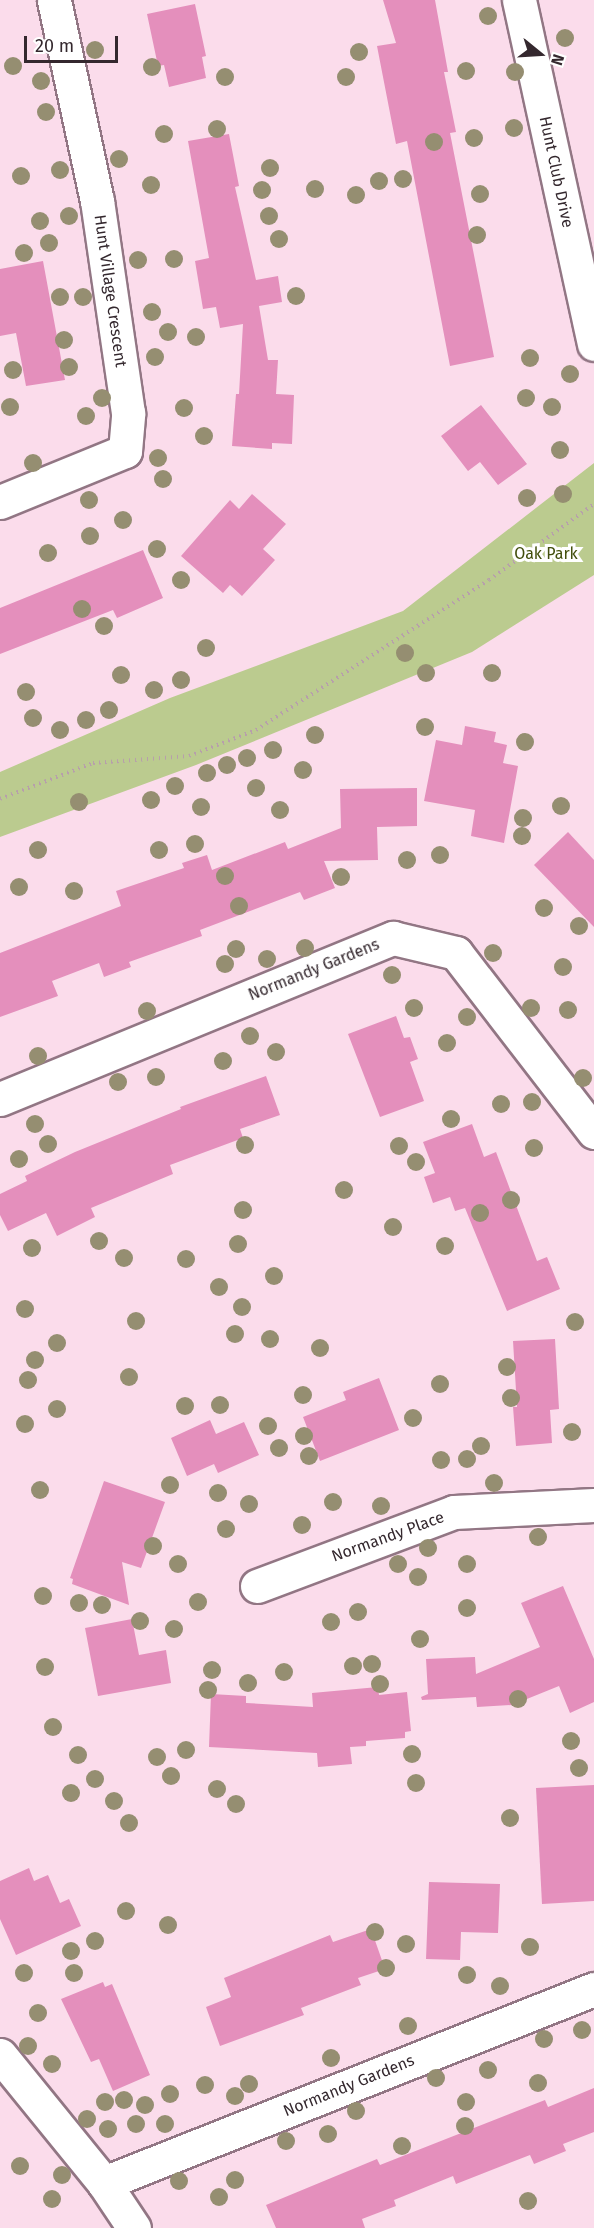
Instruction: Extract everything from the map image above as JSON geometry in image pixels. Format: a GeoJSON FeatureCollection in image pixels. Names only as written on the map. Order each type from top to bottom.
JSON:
{"type":"FeatureCollection","features":[{"type":"Feature","properties":{"kind":"street","name":"Hunt Village Crescent"},"geometry":{"type":"LineString","coordinates":[[0,502],[125,451],[128,413],[98,201],[54,0]]}},
{"type":"Feature","properties":{"kind":"street","name":"Hunt Club Drive"},"geometry":{"type":"LineString","coordinates":[[519,0],[594,344]]}},
{"type":"Feature","properties":{"kind":"street","name":"Normandy Gardens"},"geometry":{"type":"LineString","coordinates":[[0,1099],[393,938],[456,953],[594,1132]]}},
{"type":"Feature","properties":{"kind":"street","name":"Normandy Place"},"geometry":{"type":"LineString","coordinates":[[257,1586],[454,1512],[594,1505]]}},
{"type":"Feature","properties":{"kind":"street","name":"Normandy Gardens"},"geometry":{"type":"LineString","coordinates":[[104,2183],[594,1989]]}},
{"type":"Feature","properties":{"kind":"street"},"geometry":{"type":"LineString","coordinates":[[0,2055],[104,2183],[134,2228]]}},
{"type":"Feature","properties":{"kind":"path"},"geometry":{"type":"LineString","coordinates":[[0,799],[93,763],[189,756],[256,730],[489,580],[594,504]]}},
{"type":"Feature","properties":{"kind":"green space","name":"Oak Park"},"geometry":{"type":"Polygon","coordinates":[[[594,463],[594,575],[472,652],[196,765],[0,837],[0,772],[170,698],[403,611],[594,463]]]}},
{"type":"Feature","properties":{"kind":"building"},"geometry":{"type":"Polygon","coordinates":[[[383,0],[435,0],[448,72],[444,72],[456,132],[450,133],[494,357],[450,366],[407,141],[396,144],[377,46],[396,43],[383,0]]]}},
{"type":"Feature","properties":{"kind":"building"},"geometry":{"type":"Polygon","coordinates":[[[195,4],[206,56],[202,57],[206,78],[169,87],[164,65],[158,66],[147,14],[195,4]]]}},
{"type":"Feature","properties":{"kind":"building"},"geometry":{"type":"Polygon","coordinates":[[[229,134],[239,186],[235,187],[256,280],[278,276],[282,302],[259,306],[268,360],[278,360],[276,394],[294,395],[292,444],[272,443],[272,449],[232,446],[236,394],[239,394],[243,324],[220,328],[216,307],[203,309],[195,261],[209,258],[188,141],[229,134]]]}},
{"type":"Feature","properties":{"kind":"building"},"geometry":{"type":"Polygon","coordinates":[[[43,261],[65,380],[26,386],[16,333],[0,336],[0,269],[43,261]]]}},
{"type":"Feature","properties":{"kind":"building"},"geometry":{"type":"Polygon","coordinates":[[[481,405],[527,464],[498,485],[480,462],[468,471],[441,436],[481,405]]]}},
{"type":"Feature","properties":{"kind":"building"},"geometry":{"type":"Polygon","coordinates":[[[252,494],[286,524],[263,549],[275,560],[242,596],[230,585],[223,593],[181,556],[230,500],[239,509],[252,494]]]}},
{"type":"Feature","properties":{"kind":"building"},"geometry":{"type":"Polygon","coordinates":[[[143,550],[163,598],[117,618],[113,610],[0,654],[0,608],[143,550]]]}},
{"type":"Feature","properties":{"kind":"building"},"geometry":{"type":"Polygon","coordinates":[[[465,726],[496,732],[494,742],[507,745],[503,763],[518,766],[504,843],[471,836],[475,810],[424,801],[436,740],[462,745],[465,726]]]}},
{"type":"Feature","properties":{"kind":"building"},"geometry":{"type":"Polygon","coordinates":[[[417,788],[417,826],[377,827],[378,860],[324,861],[335,888],[304,900],[300,892],[200,930],[202,936],[129,962],[131,967],[104,977],[99,963],[52,981],[58,996],[0,1017],[0,953],[121,906],[116,891],[184,868],[182,863],[207,855],[212,870],[285,842],[288,849],[341,828],[340,789],[417,788]]]}},
{"type":"Feature","properties":{"kind":"building"},"geometry":{"type":"Polygon","coordinates":[[[568,832],[594,860],[594,927],[534,865],[568,832]]]}},
{"type":"Feature","properties":{"kind":"building"},"geometry":{"type":"Polygon","coordinates":[[[396,1016],[404,1038],[410,1037],[418,1059],[410,1062],[424,1101],[380,1117],[348,1034],[396,1016]]]}},
{"type":"Feature","properties":{"kind":"building"},"geometry":{"type":"Polygon","coordinates":[[[266,1076],[280,1115],[240,1129],[243,1138],[170,1165],[173,1174],[91,1208],[95,1217],[57,1236],[46,1213],[8,1231],[0,1215],[0,1194],[27,1181],[25,1176],[75,1152],[181,1109],[180,1107],[266,1076]]]}},
{"type":"Feature","properties":{"kind":"building"},"geometry":{"type":"Polygon","coordinates":[[[472,1124],[484,1157],[496,1152],[537,1261],[547,1257],[560,1289],[507,1311],[465,1208],[455,1211],[450,1197],[433,1203],[424,1177],[435,1173],[423,1142],[472,1124]]]}},
{"type":"Feature","properties":{"kind":"building"},"geometry":{"type":"Polygon","coordinates":[[[555,1339],[559,1409],[550,1410],[552,1443],[516,1446],[513,1407],[517,1407],[513,1341],[555,1339]]]}},
{"type":"Feature","properties":{"kind":"building"},"geometry":{"type":"Polygon","coordinates":[[[379,1378],[399,1430],[320,1461],[303,1417],[346,1400],[343,1392],[379,1378]]]}},
{"type":"Feature","properties":{"kind":"building"},"geometry":{"type":"Polygon","coordinates":[[[210,1420],[216,1434],[244,1422],[259,1455],[218,1473],[214,1464],[187,1476],[171,1438],[210,1420]]]}},
{"type":"Feature","properties":{"kind":"building"},"geometry":{"type":"Polygon","coordinates":[[[104,1481],[165,1502],[141,1568],[122,1562],[129,1605],[72,1584],[73,1579],[70,1578],[104,1481]]]}},
{"type":"Feature","properties":{"kind":"building"},"geometry":{"type":"Polygon","coordinates":[[[563,1586],[594,1659],[594,1702],[570,1713],[559,1686],[512,1705],[477,1707],[476,1697],[422,1700],[421,1697],[428,1694],[426,1659],[475,1657],[476,1674],[540,1647],[521,1603],[563,1586]]]}},
{"type":"Feature","properties":{"kind":"building"},"geometry":{"type":"Polygon","coordinates":[[[132,1619],[139,1655],[166,1650],[171,1683],[98,1696],[85,1628],[132,1619]]]}},
{"type":"Feature","properties":{"kind":"building"},"geometry":{"type":"Polygon","coordinates":[[[378,1687],[379,1695],[407,1692],[411,1731],[405,1732],[405,1738],[366,1741],[366,1746],[350,1747],[352,1764],[318,1767],[317,1753],[209,1747],[211,1694],[246,1696],[246,1703],[313,1707],[312,1693],[378,1687]]]}},
{"type":"Feature","properties":{"kind":"building"},"geometry":{"type":"Polygon","coordinates":[[[594,1785],[594,1901],[542,1904],[536,1788],[594,1785]]]}},
{"type":"Feature","properties":{"kind":"building"},"geometry":{"type":"Polygon","coordinates":[[[29,1868],[34,1881],[48,1875],[60,1903],[69,1899],[81,1926],[16,1955],[0,1919],[0,1881],[29,1868]]]}},
{"type":"Feature","properties":{"kind":"building"},"geometry":{"type":"Polygon","coordinates":[[[429,1882],[500,1884],[498,1933],[461,1932],[460,1960],[426,1959],[429,1882]]]}},
{"type":"Feature","properties":{"kind":"building"},"geometry":{"type":"Polygon","coordinates":[[[371,1929],[385,1969],[358,1978],[361,1985],[301,2008],[304,2015],[220,2046],[206,2007],[231,1997],[224,1978],[330,1935],[333,1942],[371,1929]]]}},
{"type":"Feature","properties":{"kind":"building"},"geometry":{"type":"Polygon","coordinates":[[[103,1982],[105,1987],[112,1984],[150,2075],[113,2091],[99,2059],[91,2062],[61,1999],[103,1982]]]}},
{"type":"Feature","properties":{"kind":"building"},"geometry":{"type":"Polygon","coordinates":[[[594,2088],[594,2132],[563,2144],[566,2151],[534,2164],[530,2155],[456,2184],[453,2176],[394,2200],[396,2206],[362,2219],[365,2228],[276,2228],[266,2205],[377,2159],[380,2165],[545,2100],[548,2107],[594,2088]]]}}]}
